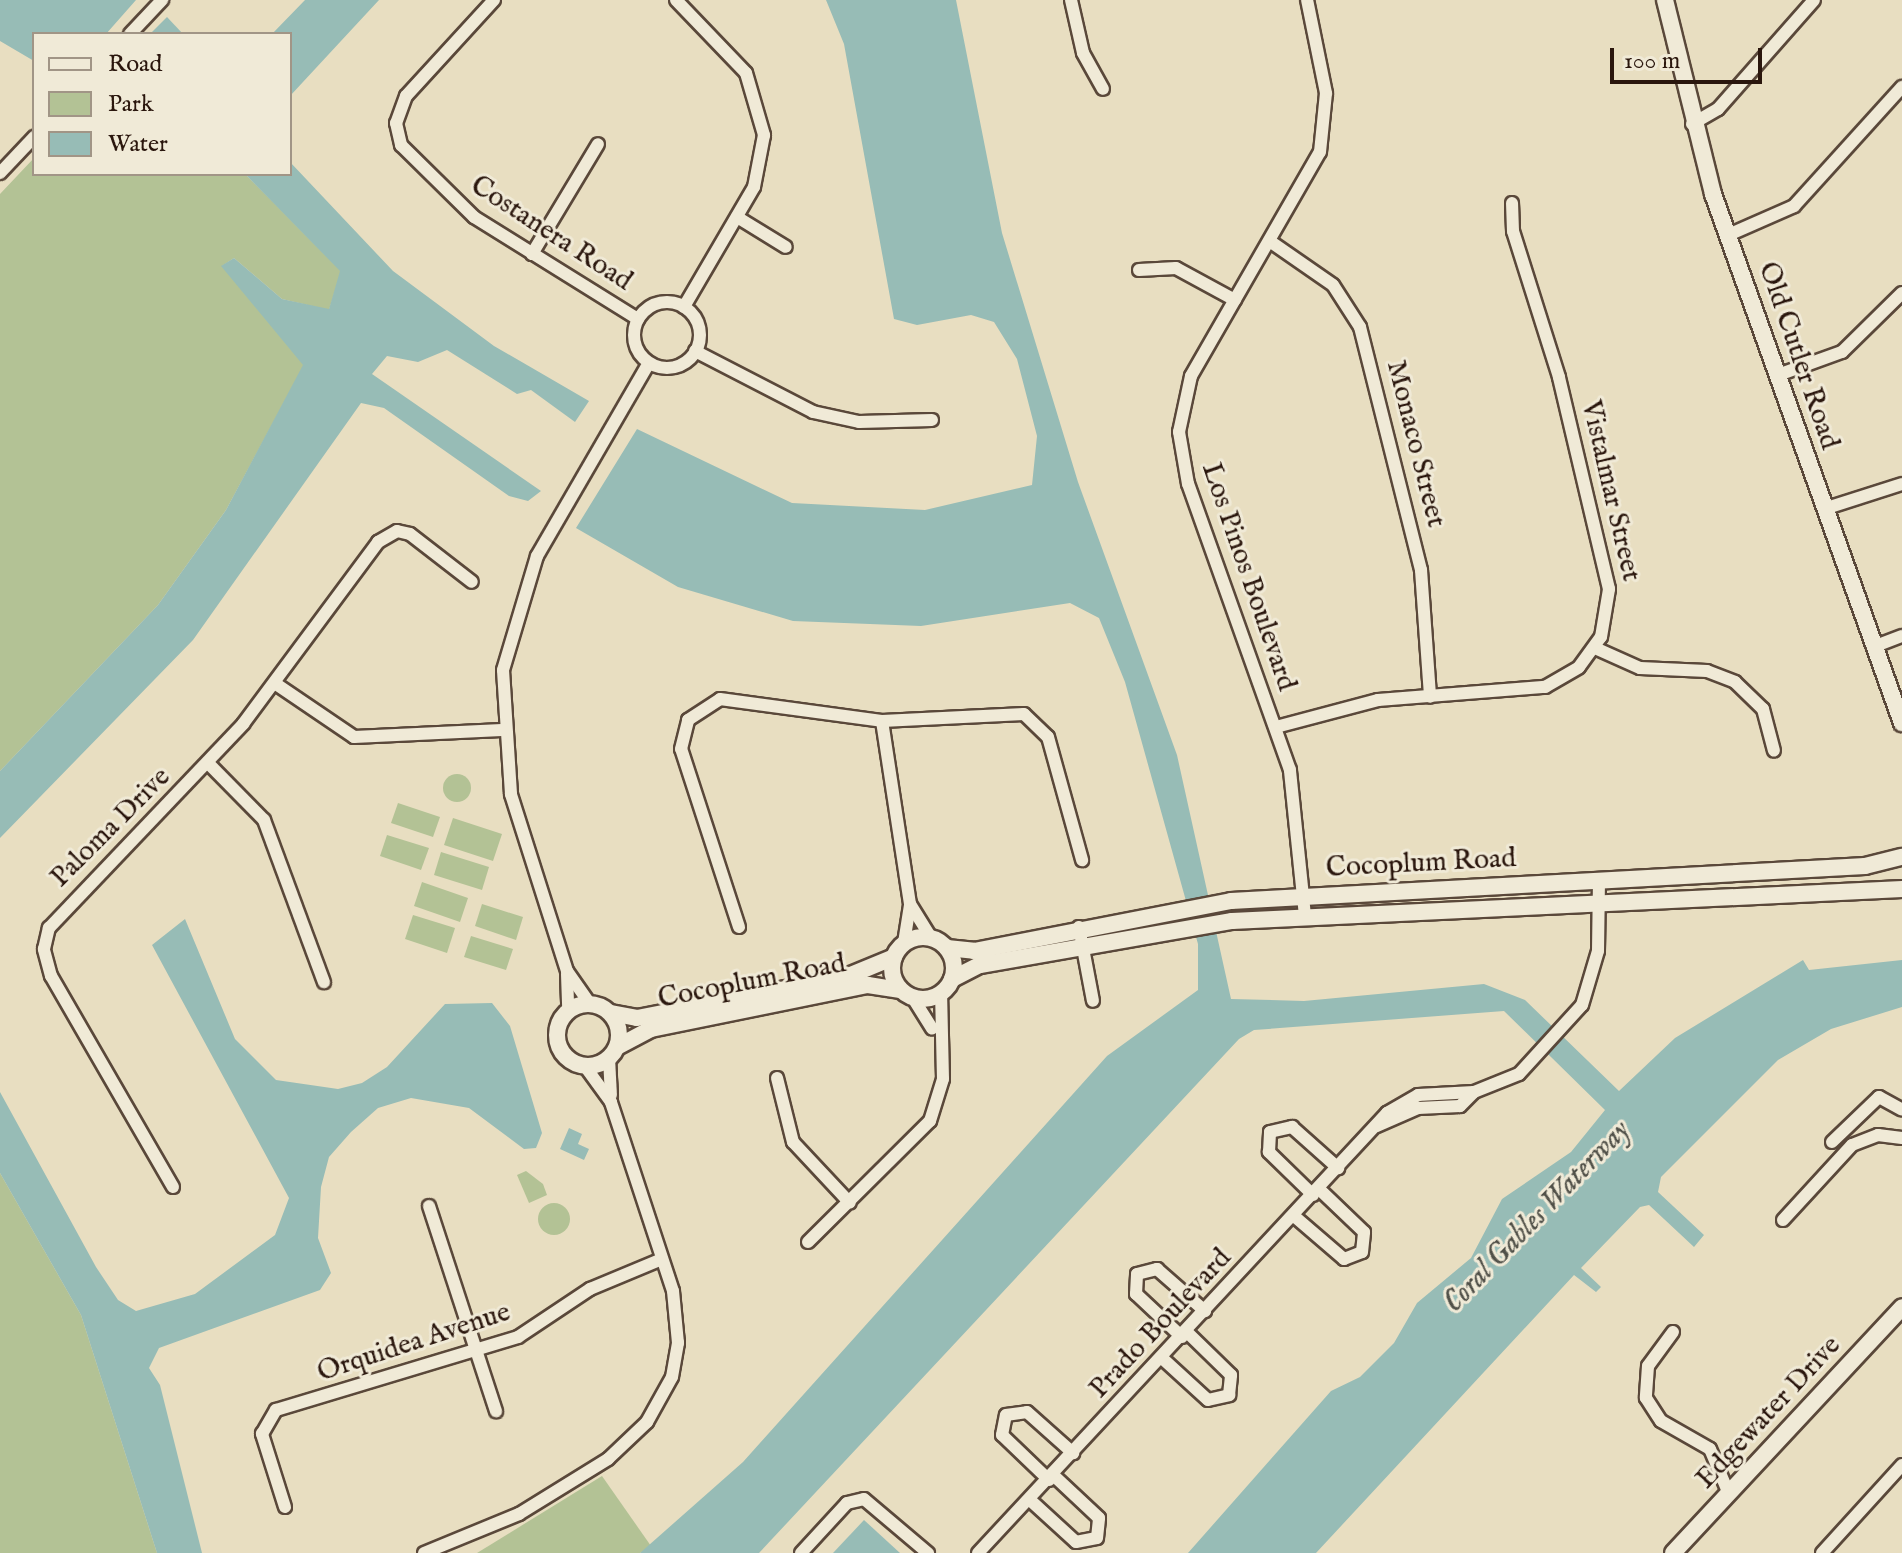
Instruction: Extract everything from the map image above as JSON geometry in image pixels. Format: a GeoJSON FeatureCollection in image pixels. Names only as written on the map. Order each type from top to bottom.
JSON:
{"type":"FeatureCollection","features":[{"type":"Feature","properties":{"kind":"street"},"geometry":{"type":"LineString","coordinates":[[132,32],[162,0]]}},
{"type":"Feature","properties":{"kind":"street","name":"Costanera Road"},"geometry":{"type":"LineString","coordinates":[[494,0],[410,90],[397,131],[432,181],[532,254],[638,319]]}},
{"type":"Feature","properties":{"kind":"street"},"geometry":{"type":"LineString","coordinates":[[676,0],[741,66],[759,103],[763,153],[737,217],[684,307]]}},
{"type":"Feature","properties":{"kind":"street"},"geometry":{"type":"LineString","coordinates":[[1071,0],[1083,53],[1103,89]]}},
{"type":"Feature","properties":{"kind":"street","name":"Los Pinos Boulevard"},"geometry":{"type":"LineString","coordinates":[[1305,916],[1296,801],[1276,727],[1192,496],[1179,440],[1185,388],[1312,176],[1325,127],[1325,84],[1307,0]]}},
{"type":"Feature","properties":{"kind":"street","name":"Old Cutler Road"},"geometry":{"type":"LineString","coordinates":[[1665,0],[1692,124],[1728,235],[1902,723]]}},
{"type":"Feature","properties":{"kind":"street"},"geometry":{"type":"LineString","coordinates":[[1692,124],[1718,109],[1814,0]]}},
{"type":"Feature","properties":{"kind":"street"},"geometry":{"type":"LineString","coordinates":[[1728,235],[1794,206],[1902,87]]}},
{"type":"Feature","properties":{"kind":"street"},"geometry":{"type":"LineString","coordinates":[[0,173],[32,139]]}},
{"type":"Feature","properties":{"kind":"street"},"geometry":{"type":"LineString","coordinates":[[532,254],[598,144]]}},
{"type":"Feature","properties":{"kind":"street","name":"Vistalmar Street"},"geometry":{"type":"LineString","coordinates":[[1512,203],[1513,231],[1559,377],[1609,589],[1595,648]]}},
{"type":"Feature","properties":{"kind":"street"},"geometry":{"type":"LineString","coordinates":[[737,217],[786,247]]}},
{"type":"Feature","properties":{"kind":"street","name":"Monaco Street"},"geometry":{"type":"LineString","coordinates":[[1271,242],[1333,285],[1360,327],[1421,570],[1430,697]]}},
{"type":"Feature","properties":{"kind":"street"},"geometry":{"type":"LineString","coordinates":[[1139,270],[1176,268],[1235,300]]}},
{"type":"Feature","properties":{"kind":"street"},"geometry":{"type":"LineString","coordinates":[[1778,375],[1842,352],[1902,293]]}},
{"type":"Feature","properties":{"kind":"street"},"geometry":{"type":"LineString","coordinates":[[654,305],[684,307],[697,322],[695,351],[669,368],[649,363],[635,343],[638,319],[654,305]]}},
{"type":"Feature","properties":{"kind":"street"},"geometry":{"type":"LineString","coordinates":[[695,351],[777,400],[813,412],[859,422],[932,420]]}},
{"type":"Feature","properties":{"kind":"street"},"geometry":{"type":"LineString","coordinates":[[424,1553],[538,1503],[608,1459],[647,1422],[678,1353],[677,1307],[611,1102],[584,1065],[566,1057],[557,1039],[568,1012],[567,971],[514,806],[502,730],[505,657],[525,582],[649,363]]}},
{"type":"Feature","properties":{"kind":"street"},"geometry":{"type":"LineString","coordinates":[[1824,509],[1902,484]]}},
{"type":"Feature","properties":{"kind":"street","name":"Paloma Drive"},"geometry":{"type":"LineString","coordinates":[[173,1187],[51,976],[44,942],[61,911],[209,764],[276,684],[367,553],[391,533],[410,534],[472,582]]}},
{"type":"Feature","properties":{"kind":"street"},"geometry":{"type":"LineString","coordinates":[[1873,647],[1902,636]]}},
{"type":"Feature","properties":{"kind":"street"},"geometry":{"type":"LineString","coordinates":[[1276,727],[1355,704],[1545,687],[1595,648],[1640,668],[1707,671],[1735,682],[1763,709],[1774,751]]}},
{"type":"Feature","properties":{"kind":"street"},"geometry":{"type":"LineString","coordinates":[[276,684],[354,737],[502,730]]}},
{"type":"Feature","properties":{"kind":"street"},"geometry":{"type":"LineString","coordinates":[[739,927],[683,758],[688,720],[702,706],[727,699],[882,721],[1005,710],[1030,717],[1048,737],[1082,860]]}},
{"type":"Feature","properties":{"kind":"street"},"geometry":{"type":"LineString","coordinates":[[882,721],[910,904],[899,950],[907,994],[937,1034]]}},
{"type":"Feature","properties":{"kind":"street"},"geometry":{"type":"LineString","coordinates":[[209,764],[264,820],[324,982]]}},
{"type":"Feature","properties":{"kind":"street","name":"Cocoplum Road"},"geometry":{"type":"LineString","coordinates":[[947,948],[974,951],[1185,906],[1231,901],[1865,866],[1902,857]]}},
{"type":"Feature","properties":{"kind":"street","name":"Prado Boulevard"},"geometry":{"type":"LineString","coordinates":[[978,1553],[1377,1126],[1410,1098],[1474,1092],[1500,1086],[1534,1060],[1571,1020],[1593,979],[1599,881]]}},
{"type":"Feature","properties":{"kind":"street","name":"Cocoplum Road"},"geometry":{"type":"LineString","coordinates":[[952,979],[980,965],[1232,921],[1600,900],[1902,889]]}},
{"type":"Feature","properties":{"kind":"street"},"geometry":{"type":"LineString","coordinates":[[808,1242],[850,1203],[933,1115],[943,1079],[937,1034],[941,994],[952,979],[947,948],[931,937],[910,904]]}},
{"type":"Feature","properties":{"kind":"street"},"geometry":{"type":"LineString","coordinates":[[1079,927],[1093,1001]]}},
{"type":"Feature","properties":{"kind":"street","name":"Cocoplum Road"},"geometry":{"type":"LineString","coordinates":[[611,1013],[643,1017],[875,970],[899,950],[931,937]]}},
{"type":"Feature","properties":{"kind":"street"},"geometry":{"type":"LineString","coordinates":[[567,971],[590,1004],[611,1013],[611,1102]]}},
{"type":"Feature","properties":{"kind":"street","name":"Cocoplum Road"},"geometry":{"type":"LineString","coordinates":[[613,1052],[644,1030],[868,985],[907,994],[941,994]]}},
{"type":"Feature","properties":{"kind":"street"},"geometry":{"type":"LineString","coordinates":[[568,1012],[590,1004]]}},
{"type":"Feature","properties":{"kind":"street"},"geometry":{"type":"LineString","coordinates":[[584,1065],[613,1052]]}},
{"type":"Feature","properties":{"kind":"street"},"geometry":{"type":"LineString","coordinates":[[777,1078],[793,1142],[850,1203]]}},
{"type":"Feature","properties":{"kind":"street","name":"Prado Boulevard"},"geometry":{"type":"LineString","coordinates":[[1377,1126],[1418,1108],[1460,1106],[1474,1092]]}},
{"type":"Feature","properties":{"kind":"street"},"geometry":{"type":"LineString","coordinates":[[1832,1142],[1879,1097],[1902,1110]]}},
{"type":"Feature","properties":{"kind":"street"},"geometry":{"type":"LineString","coordinates":[[1294,1216],[1344,1259],[1362,1252],[1364,1232],[1269,1152],[1270,1132],[1292,1127],[1338,1168]]}},
{"type":"Feature","properties":{"kind":"street"},"geometry":{"type":"LineString","coordinates":[[1783,1220],[1852,1145],[1878,1135],[1902,1138]]}},
{"type":"Feature","properties":{"kind":"street"},"geometry":{"type":"LineString","coordinates":[[429,1206],[496,1411]]}},
{"type":"Feature","properties":{"kind":"street","name":"Orquidea Avenue"},"geometry":{"type":"LineString","coordinates":[[285,1507],[263,1439],[265,1422],[288,1404],[477,1351],[662,1259]]}},
{"type":"Feature","properties":{"kind":"street"},"geometry":{"type":"LineString","coordinates":[[1162,1358],[1208,1400],[1229,1395],[1231,1375],[1136,1294],[1137,1274],[1157,1269],[1205,1311]]}},
{"type":"Feature","properties":{"kind":"street","name":"Edgewater Drive"},"geometry":{"type":"LineString","coordinates":[[1673,1553],[1902,1307]]}},
{"type":"Feature","properties":{"kind":"street"},"geometry":{"type":"LineString","coordinates":[[1673,1332],[1648,1366],[1646,1398],[1661,1421],[1707,1446],[1729,1494]]}},
{"type":"Feature","properties":{"kind":"street"},"geometry":{"type":"LineString","coordinates":[[1030,1500],[1076,1542],[1097,1538],[1099,1518],[1002,1435],[1006,1415],[1027,1412],[1073,1453]]}},
{"type":"Feature","properties":{"kind":"street"},"geometry":{"type":"LineString","coordinates":[[1822,1553],[1902,1465]]}},
{"type":"Feature","properties":{"kind":"street"},"geometry":{"type":"LineString","coordinates":[[801,1553],[858,1499],[875,1504],[928,1553]]}},
{"type":"Feature","properties":{"kind":"green space"},"geometry":{"type":"Polygon","coordinates":[[[32,160],[32,176],[247,176],[341,271],[329,310],[282,299],[234,258],[222,266],[304,365],[226,510],[158,605],[0,771],[0,194],[32,160]]]}},
{"type":"Feature","properties":{"kind":"green space"},"geometry":{"type":"Polygon","coordinates":[[[457,774],[467,778],[471,788],[467,798],[457,802],[447,798],[443,788],[447,778],[457,774]]]}},
{"type":"Feature","properties":{"kind":"green space"},"geometry":{"type":"Polygon","coordinates":[[[398,803],[440,817],[433,837],[391,823],[398,803]]]}},
{"type":"Feature","properties":{"kind":"green space"},"geometry":{"type":"Polygon","coordinates":[[[453,818],[502,834],[493,861],[444,845],[453,818]]]}},
{"type":"Feature","properties":{"kind":"green space"},"geometry":{"type":"Polygon","coordinates":[[[387,835],[429,848],[421,870],[380,856],[387,835]]]}},
{"type":"Feature","properties":{"kind":"green space"},"geometry":{"type":"Polygon","coordinates":[[[441,852],[489,867],[482,890],[434,875],[441,852]]]}},
{"type":"Feature","properties":{"kind":"green space"},"geometry":{"type":"Polygon","coordinates":[[[422,882],[468,898],[460,922],[414,906],[422,882]]]}},
{"type":"Feature","properties":{"kind":"green space"},"geometry":{"type":"Polygon","coordinates":[[[482,904],[523,917],[516,940],[475,926],[482,904]]]}},
{"type":"Feature","properties":{"kind":"green space"},"geometry":{"type":"Polygon","coordinates":[[[413,915],[455,928],[447,953],[405,939],[413,915]]]}},
{"type":"Feature","properties":{"kind":"green space"},"geometry":{"type":"Polygon","coordinates":[[[471,936],[513,949],[506,970],[464,957],[471,936]]]}},
{"type":"Feature","properties":{"kind":"green space"},"geometry":{"type":"Polygon","coordinates":[[[526,1171],[543,1184],[547,1195],[529,1203],[517,1175],[526,1171]]]}},
{"type":"Feature","properties":{"kind":"green space"},"geometry":{"type":"Polygon","coordinates":[[[0,1173],[81,1315],[157,1553],[0,1553],[0,1173]]]}},
{"type":"Feature","properties":{"kind":"green space"},"geometry":{"type":"Polygon","coordinates":[[[554,1203],[565,1208],[570,1219],[565,1230],[554,1235],[543,1230],[538,1219],[543,1208],[554,1203]]]}},
{"type":"Feature","properties":{"kind":"green space"},"geometry":{"type":"Polygon","coordinates":[[[602,1476],[651,1546],[640,1553],[477,1553],[602,1476]]]}},
{"type":"Feature","properties":{"kind":"water"},"geometry":{"type":"Polygon","coordinates":[[[0,0],[136,0],[108,32],[32,32],[32,60],[0,41],[0,0]]]}},
{"type":"Feature","properties":{"kind":"water"},"geometry":{"type":"Polygon","coordinates":[[[305,0],[379,0],[292,94],[292,32],[274,32],[305,0]]]}},
{"type":"Feature","properties":{"kind":"water","name":"Coral Gables Waterway"},"geometry":{"type":"Polygon","coordinates":[[[826,0],[956,0],[1002,233],[1078,482],[1177,755],[1231,999],[1304,1001],[1484,984],[1525,1000],[1619,1091],[1675,1038],[1803,960],[1809,970],[1902,960],[1902,1007],[1831,1029],[1778,1060],[1661,1177],[1658,1192],[1704,1235],[1694,1247],[1649,1205],[1640,1207],[1581,1268],[1601,1287],[1596,1292],[1574,1275],[1316,1553],[1188,1553],[1331,1391],[1360,1377],[1394,1343],[1417,1303],[1471,1258],[1502,1199],[1571,1152],[1605,1110],[1504,1011],[1254,1030],[1239,1039],[759,1553],[640,1553],[743,1462],[1107,1056],[1198,990],[1198,944],[1125,682],[1099,618],[1070,603],[921,626],[793,621],[678,587],[576,528],[637,429],[792,503],[925,510],[1032,485],[1037,436],[1017,359],[994,322],[971,315],[917,325],[894,319],[844,44],[826,0]]]}},
{"type":"Feature","properties":{"kind":"water"},"geometry":{"type":"Polygon","coordinates":[[[167,17],[181,32],[152,32],[167,17]]]}},
{"type":"Feature","properties":{"kind":"water"},"geometry":{"type":"Polygon","coordinates":[[[292,164],[393,271],[494,346],[589,401],[575,422],[531,390],[517,394],[447,350],[418,362],[387,356],[372,374],[541,491],[528,501],[509,496],[384,408],[361,403],[193,640],[0,838],[0,771],[158,605],[226,510],[303,365],[221,266],[234,258],[282,299],[329,309],[340,271],[247,176],[292,176],[292,164]]]}},
{"type":"Feature","properties":{"kind":"water"},"geometry":{"type":"Polygon","coordinates":[[[185,919],[235,1039],[276,1080],[338,1089],[362,1083],[387,1067],[445,1004],[492,1003],[510,1026],[542,1133],[536,1148],[524,1149],[469,1108],[411,1098],[378,1108],[351,1132],[329,1157],[321,1187],[318,1238],[331,1273],[320,1290],[159,1348],[149,1368],[160,1385],[202,1553],[157,1553],[81,1315],[0,1173],[0,1092],[96,1267],[118,1300],[136,1311],[195,1294],[275,1235],[289,1198],[152,945],[185,919]]]}},
{"type":"Feature","properties":{"kind":"water"},"geometry":{"type":"Polygon","coordinates":[[[569,1128],[582,1134],[578,1144],[589,1149],[584,1160],[560,1149],[569,1128]]]}},
{"type":"Feature","properties":{"kind":"water"},"geometry":{"type":"Polygon","coordinates":[[[864,1520],[900,1553],[833,1553],[864,1520]]]}}]}
